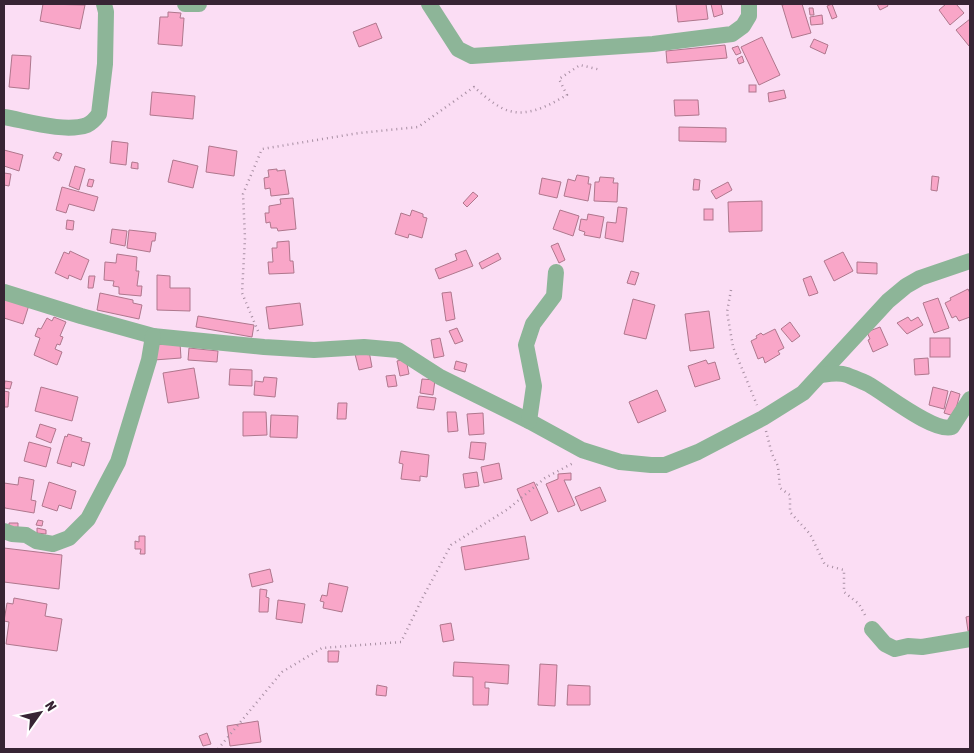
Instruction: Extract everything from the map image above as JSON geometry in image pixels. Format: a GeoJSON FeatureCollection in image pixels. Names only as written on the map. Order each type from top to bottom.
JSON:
{"type":"FeatureCollection","features":[{"type":"Feature","properties":{"kind":"street"},"geometry":{"type":"LineString","coordinates":[[4,117],[71,128],[89,125],[94,120],[99,114],[105,64],[106,12],[104,4]]}},
{"type":"Feature","properties":{"kind":"street"},"geometry":{"type":"LineString","coordinates":[[185,4],[199,4]]}},
{"type":"Feature","properties":{"kind":"street"},"geometry":{"type":"LineString","coordinates":[[430,4],[458,49],[472,56],[653,44],[732,34],[743,26],[749,16],[748,4]]}},
{"type":"Feature","properties":{"kind":"street"},"geometry":{"type":"LineString","coordinates":[[4,292],[153,336],[314,350],[364,347],[398,350],[440,377],[529,421],[582,450],[620,462],[638,465],[665,465],[698,452],[763,418],[803,393],[888,301],[906,286],[920,278],[970,261]]}},
{"type":"Feature","properties":{"kind":"street"},"geometry":{"type":"LineString","coordinates":[[529,421],[534,386],[526,345],[533,324],[554,296],[556,272]]}},
{"type":"Feature","properties":{"kind":"street"},"geometry":{"type":"LineString","coordinates":[[4,531],[12,534],[26,535],[36,541],[53,544],[70,538],[88,519],[118,462],[145,375],[153,336]]}},
{"type":"Feature","properties":{"kind":"street"},"geometry":{"type":"LineString","coordinates":[[820,375],[834,373],[846,375],[868,384],[914,413],[939,427],[947,429],[952,427],[970,399]]}},
{"type":"Feature","properties":{"kind":"street"},"geometry":{"type":"LineString","coordinates":[[872,629],[885,644],[895,649],[908,646],[922,647],[970,639]]}},
{"type":"Feature","properties":{"kind":"path"},"geometry":{"type":"LineString","coordinates":[[264,347],[242,293],[245,238],[244,194],[262,149],[359,133],[418,127],[474,88],[500,107],[517,113],[545,108],[567,95],[559,79],[580,65],[601,70]]}},
{"type":"Feature","properties":{"kind":"path"},"geometry":{"type":"LineString","coordinates":[[731,290],[727,312],[733,347],[763,418],[772,454],[778,466],[780,488],[790,495],[790,512],[810,534],[826,564],[844,570],[844,592],[859,604],[872,629]]}},
{"type":"Feature","properties":{"kind":"path"},"geometry":{"type":"LineString","coordinates":[[218,749],[282,672],[322,648],[401,642],[422,597],[451,545],[508,508],[545,478],[574,464],[582,450]]}},
{"type":"Feature","properties":{"kind":"building"},"geometry":{"type":"Polygon","coordinates":[[[43,4],[85,5],[80,29],[40,21],[43,4]]]}},
{"type":"Feature","properties":{"kind":"building"},"geometry":{"type":"Polygon","coordinates":[[[676,4],[706,4],[708,19],[678,22],[676,4]]]}},
{"type":"Feature","properties":{"kind":"building"},"geometry":{"type":"Polygon","coordinates":[[[711,4],[721,4],[723,14],[714,17],[711,4]]]}},
{"type":"Feature","properties":{"kind":"building"},"geometry":{"type":"Polygon","coordinates":[[[802,4],[811,33],[792,38],[782,5],[802,4]]]}},
{"type":"Feature","properties":{"kind":"building"},"geometry":{"type":"Polygon","coordinates":[[[832,4],[837,17],[832,19],[827,6],[832,4]]]}},
{"type":"Feature","properties":{"kind":"building"},"geometry":{"type":"Polygon","coordinates":[[[877,4],[887,4],[888,6],[880,10],[877,4]]]}},
{"type":"Feature","properties":{"kind":"building"},"geometry":{"type":"Polygon","coordinates":[[[946,4],[956,4],[964,13],[950,25],[939,10],[946,4]]]}},
{"type":"Feature","properties":{"kind":"building"},"geometry":{"type":"Polygon","coordinates":[[[809,8],[813,8],[814,15],[810,15],[809,8]]]}},
{"type":"Feature","properties":{"kind":"building"},"geometry":{"type":"Polygon","coordinates":[[[168,12],[181,13],[180,18],[184,18],[182,46],[158,44],[160,17],[168,17],[168,12]]]}},
{"type":"Feature","properties":{"kind":"building"},"geometry":{"type":"Polygon","coordinates":[[[822,15],[823,24],[811,25],[810,17],[822,15]]]}},
{"type":"Feature","properties":{"kind":"building"},"geometry":{"type":"Polygon","coordinates":[[[970,19],[970,45],[969,46],[956,30],[970,19]]]}},
{"type":"Feature","properties":{"kind":"building"},"geometry":{"type":"Polygon","coordinates":[[[376,23],[382,38],[359,47],[353,32],[376,23]]]}},
{"type":"Feature","properties":{"kind":"building"},"geometry":{"type":"Polygon","coordinates":[[[762,37],[780,75],[759,85],[741,47],[762,37]]]}},
{"type":"Feature","properties":{"kind":"building"},"geometry":{"type":"Polygon","coordinates":[[[814,39],[828,45],[825,54],[810,47],[814,39]]]}},
{"type":"Feature","properties":{"kind":"building"},"geometry":{"type":"Polygon","coordinates":[[[725,45],[727,58],[667,63],[666,51],[725,45]]]}},
{"type":"Feature","properties":{"kind":"building"},"geometry":{"type":"Polygon","coordinates":[[[738,46],[741,53],[736,55],[732,48],[738,46]]]}},
{"type":"Feature","properties":{"kind":"building"},"geometry":{"type":"Polygon","coordinates":[[[12,55],[31,56],[29,89],[9,87],[12,55]]]}},
{"type":"Feature","properties":{"kind":"building"},"geometry":{"type":"Polygon","coordinates":[[[742,56],[744,62],[739,64],[737,59],[742,56]]]}},
{"type":"Feature","properties":{"kind":"building"},"geometry":{"type":"Polygon","coordinates":[[[749,85],[756,85],[756,92],[749,92],[749,85]]]}},
{"type":"Feature","properties":{"kind":"building"},"geometry":{"type":"Polygon","coordinates":[[[784,90],[786,98],[769,102],[768,93],[784,90]]]}},
{"type":"Feature","properties":{"kind":"building"},"geometry":{"type":"Polygon","coordinates":[[[152,92],[195,96],[193,119],[150,115],[152,92]]]}},
{"type":"Feature","properties":{"kind":"building"},"geometry":{"type":"Polygon","coordinates":[[[674,100],[698,100],[699,115],[675,116],[674,100]]]}},
{"type":"Feature","properties":{"kind":"building"},"geometry":{"type":"Polygon","coordinates":[[[679,127],[726,128],[726,142],[679,141],[679,127]]]}},
{"type":"Feature","properties":{"kind":"building"},"geometry":{"type":"Polygon","coordinates":[[[112,141],[128,143],[126,165],[110,163],[112,141]]]}},
{"type":"Feature","properties":{"kind":"building"},"geometry":{"type":"Polygon","coordinates":[[[209,146],[237,151],[234,176],[206,172],[209,146]]]}},
{"type":"Feature","properties":{"kind":"building"},"geometry":{"type":"Polygon","coordinates":[[[4,150],[23,155],[19,171],[4,166],[4,150]]]}},
{"type":"Feature","properties":{"kind":"building"},"geometry":{"type":"Polygon","coordinates":[[[56,152],[62,154],[59,161],[53,158],[56,152]]]}},
{"type":"Feature","properties":{"kind":"building"},"geometry":{"type":"Polygon","coordinates":[[[173,160],[198,166],[193,188],[168,182],[173,160]]]}},
{"type":"Feature","properties":{"kind":"building"},"geometry":{"type":"Polygon","coordinates":[[[132,162],[138,163],[138,169],[131,168],[132,162]]]}},
{"type":"Feature","properties":{"kind":"building"},"geometry":{"type":"Polygon","coordinates":[[[75,166],[85,169],[79,190],[69,186],[75,166]]]}},
{"type":"Feature","properties":{"kind":"building"},"geometry":{"type":"Polygon","coordinates":[[[277,169],[277,171],[285,170],[289,194],[271,196],[270,188],[265,189],[264,178],[269,177],[268,170],[277,169]]]}},
{"type":"Feature","properties":{"kind":"building"},"geometry":{"type":"Polygon","coordinates":[[[4,173],[11,174],[9,186],[4,185],[4,173]]]}},
{"type":"Feature","properties":{"kind":"building"},"geometry":{"type":"Polygon","coordinates":[[[577,175],[589,177],[588,184],[591,184],[588,201],[564,196],[568,179],[575,181],[577,175]]]}},
{"type":"Feature","properties":{"kind":"building"},"geometry":{"type":"Polygon","coordinates":[[[932,176],[939,177],[937,191],[931,190],[932,176]]]}},
{"type":"Feature","properties":{"kind":"building"},"geometry":{"type":"Polygon","coordinates":[[[600,177],[614,178],[613,183],[618,183],[617,202],[594,201],[595,182],[599,182],[600,177]]]}},
{"type":"Feature","properties":{"kind":"building"},"geometry":{"type":"Polygon","coordinates":[[[542,178],[561,182],[557,198],[539,194],[542,178]]]}},
{"type":"Feature","properties":{"kind":"building"},"geometry":{"type":"Polygon","coordinates":[[[89,179],[94,180],[92,187],[87,186],[89,179]]]}},
{"type":"Feature","properties":{"kind":"building"},"geometry":{"type":"Polygon","coordinates":[[[694,179],[700,180],[699,190],[693,190],[694,179]]]}},
{"type":"Feature","properties":{"kind":"building"},"geometry":{"type":"Polygon","coordinates":[[[728,182],[732,190],[716,199],[711,191],[728,182]]]}},
{"type":"Feature","properties":{"kind":"building"},"geometry":{"type":"Polygon","coordinates":[[[62,187],[98,197],[94,211],[69,204],[66,213],[56,210],[62,187]]]}},
{"type":"Feature","properties":{"kind":"building"},"geometry":{"type":"Polygon","coordinates":[[[473,192],[478,196],[467,207],[463,203],[473,192]]]}},
{"type":"Feature","properties":{"kind":"building"},"geometry":{"type":"Polygon","coordinates":[[[293,198],[296,229],[278,231],[277,228],[271,228],[270,222],[266,223],[265,213],[269,213],[269,206],[281,204],[280,199],[293,198]]]}},
{"type":"Feature","properties":{"kind":"building"},"geometry":{"type":"Polygon","coordinates":[[[762,201],[762,231],[729,232],[728,202],[762,201]]]}},
{"type":"Feature","properties":{"kind":"building"},"geometry":{"type":"Polygon","coordinates":[[[618,207],[627,208],[623,242],[605,238],[607,222],[616,223],[618,207]]]}},
{"type":"Feature","properties":{"kind":"building"},"geometry":{"type":"Polygon","coordinates":[[[704,209],[713,209],[713,220],[704,220],[704,209]]]}},
{"type":"Feature","properties":{"kind":"building"},"geometry":{"type":"Polygon","coordinates":[[[412,210],[423,214],[423,217],[427,218],[422,238],[409,234],[408,238],[395,234],[401,213],[410,216],[412,210]]]}},
{"type":"Feature","properties":{"kind":"building"},"geometry":{"type":"Polygon","coordinates":[[[560,210],[579,216],[573,236],[553,229],[560,210]]]}},
{"type":"Feature","properties":{"kind":"building"},"geometry":{"type":"Polygon","coordinates":[[[588,214],[604,217],[600,238],[584,235],[585,232],[579,230],[581,219],[587,220],[588,214]]]}},
{"type":"Feature","properties":{"kind":"building"},"geometry":{"type":"Polygon","coordinates":[[[67,220],[74,221],[73,230],[66,229],[67,220]]]}},
{"type":"Feature","properties":{"kind":"building"},"geometry":{"type":"Polygon","coordinates":[[[112,229],[127,231],[125,246],[110,243],[112,229]]]}},
{"type":"Feature","properties":{"kind":"building"},"geometry":{"type":"Polygon","coordinates":[[[129,230],[156,233],[150,252],[127,248],[129,230]]]}},
{"type":"Feature","properties":{"kind":"building"},"geometry":{"type":"Polygon","coordinates":[[[289,241],[290,261],[293,261],[294,273],[269,274],[268,262],[273,262],[272,248],[277,248],[277,242],[289,241]]]}},
{"type":"Feature","properties":{"kind":"building"},"geometry":{"type":"Polygon","coordinates":[[[558,243],[565,260],[559,263],[551,246],[558,243]]]}},
{"type":"Feature","properties":{"kind":"building"},"geometry":{"type":"Polygon","coordinates":[[[466,250],[473,266],[439,279],[435,269],[457,260],[455,254],[466,250]]]}},
{"type":"Feature","properties":{"kind":"building"},"geometry":{"type":"Polygon","coordinates":[[[70,251],[89,260],[81,280],[69,275],[68,279],[55,273],[64,252],[69,254],[70,251]]]}},
{"type":"Feature","properties":{"kind":"building"},"geometry":{"type":"Polygon","coordinates":[[[843,252],[853,271],[834,281],[824,261],[843,252]]]}},
{"type":"Feature","properties":{"kind":"building"},"geometry":{"type":"Polygon","coordinates":[[[498,253],[501,259],[482,269],[479,263],[498,253]]]}},
{"type":"Feature","properties":{"kind":"building"},"geometry":{"type":"Polygon","coordinates":[[[117,254],[137,257],[136,271],[139,271],[137,286],[142,286],[141,296],[119,294],[119,287],[113,286],[114,281],[104,280],[105,262],[116,263],[117,254]]]}},
{"type":"Feature","properties":{"kind":"building"},"geometry":{"type":"Polygon","coordinates":[[[857,262],[877,263],[877,274],[857,273],[857,262]]]}},
{"type":"Feature","properties":{"kind":"building"},"geometry":{"type":"Polygon","coordinates":[[[631,271],[639,273],[635,285],[627,283],[631,271]]]}},
{"type":"Feature","properties":{"kind":"building"},"geometry":{"type":"Polygon","coordinates":[[[157,275],[170,276],[170,288],[190,288],[190,311],[157,310],[157,275]]]}},
{"type":"Feature","properties":{"kind":"building"},"geometry":{"type":"Polygon","coordinates":[[[89,276],[95,276],[93,288],[88,288],[89,276]]]}},
{"type":"Feature","properties":{"kind":"building"},"geometry":{"type":"Polygon","coordinates":[[[811,276],[818,293],[809,296],[803,279],[811,276]]]}},
{"type":"Feature","properties":{"kind":"building"},"geometry":{"type":"Polygon","coordinates":[[[968,289],[970,293],[970,317],[959,321],[956,316],[952,318],[945,303],[951,300],[950,298],[968,289]]]}},
{"type":"Feature","properties":{"kind":"building"},"geometry":{"type":"Polygon","coordinates":[[[451,292],[455,319],[446,321],[442,293],[451,292]]]}},
{"type":"Feature","properties":{"kind":"building"},"geometry":{"type":"Polygon","coordinates":[[[100,293],[133,300],[133,303],[142,305],[139,319],[97,310],[100,293]]]}},
{"type":"Feature","properties":{"kind":"building"},"geometry":{"type":"Polygon","coordinates":[[[4,298],[29,305],[23,324],[4,318],[4,298]]]}},
{"type":"Feature","properties":{"kind":"building"},"geometry":{"type":"Polygon","coordinates":[[[938,298],[949,328],[934,333],[923,303],[938,298]]]}},
{"type":"Feature","properties":{"kind":"building"},"geometry":{"type":"Polygon","coordinates":[[[633,299],[655,305],[646,339],[624,334],[633,299]]]}},
{"type":"Feature","properties":{"kind":"building"},"geometry":{"type":"Polygon","coordinates":[[[300,303],[303,325],[269,329],[266,307],[300,303]]]}},
{"type":"Feature","properties":{"kind":"building"},"geometry":{"type":"Polygon","coordinates":[[[709,311],[714,348],[690,351],[685,314],[709,311]]]}},
{"type":"Feature","properties":{"kind":"building"},"geometry":{"type":"Polygon","coordinates":[[[198,316],[254,325],[252,337],[196,327],[198,316]]]}},
{"type":"Feature","properties":{"kind":"building"},"geometry":{"type":"Polygon","coordinates":[[[54,317],[66,322],[60,336],[63,337],[60,345],[57,344],[55,349],[62,352],[57,365],[34,355],[40,338],[35,336],[38,328],[41,329],[47,318],[52,321],[54,317]]]}},
{"type":"Feature","properties":{"kind":"building"},"geometry":{"type":"Polygon","coordinates":[[[908,317],[911,321],[918,317],[923,325],[907,334],[897,323],[908,317]]]}},
{"type":"Feature","properties":{"kind":"building"},"geometry":{"type":"Polygon","coordinates":[[[790,322],[800,336],[792,342],[781,329],[790,322]]]}},
{"type":"Feature","properties":{"kind":"building"},"geometry":{"type":"Polygon","coordinates":[[[880,327],[888,345],[873,352],[867,332],[880,327]]]}},
{"type":"Feature","properties":{"kind":"building"},"geometry":{"type":"Polygon","coordinates":[[[457,328],[463,341],[455,344],[449,331],[457,328]]]}},
{"type":"Feature","properties":{"kind":"building"},"geometry":{"type":"Polygon","coordinates":[[[775,329],[784,348],[778,351],[780,354],[765,363],[763,357],[758,359],[751,341],[761,333],[763,335],[775,329]]]}},
{"type":"Feature","properties":{"kind":"building"},"geometry":{"type":"Polygon","coordinates":[[[440,338],[444,356],[434,358],[431,340],[440,338]]]}},
{"type":"Feature","properties":{"kind":"building"},"geometry":{"type":"Polygon","coordinates":[[[930,338],[950,338],[950,357],[930,357],[930,338]]]}},
{"type":"Feature","properties":{"kind":"building"},"geometry":{"type":"Polygon","coordinates":[[[180,343],[181,358],[154,360],[153,345],[180,343]]]}},
{"type":"Feature","properties":{"kind":"building"},"geometry":{"type":"Polygon","coordinates":[[[189,348],[218,351],[217,362],[188,360],[189,348]]]}},
{"type":"Feature","properties":{"kind":"building"},"geometry":{"type":"Polygon","coordinates":[[[369,351],[372,367],[359,370],[355,354],[369,351]]]}},
{"type":"Feature","properties":{"kind":"building"},"geometry":{"type":"Polygon","coordinates":[[[928,358],[929,374],[915,375],[914,359],[928,358]]]}},
{"type":"Feature","properties":{"kind":"building"},"geometry":{"type":"Polygon","coordinates":[[[406,359],[409,374],[400,376],[397,361],[406,359]]]}},
{"type":"Feature","properties":{"kind":"building"},"geometry":{"type":"Polygon","coordinates":[[[706,360],[708,364],[715,362],[720,379],[695,387],[688,366],[706,360]]]}},
{"type":"Feature","properties":{"kind":"building"},"geometry":{"type":"Polygon","coordinates":[[[456,361],[467,364],[465,372],[454,369],[456,361]]]}},
{"type":"Feature","properties":{"kind":"building"},"geometry":{"type":"Polygon","coordinates":[[[194,368],[199,398],[168,403],[163,373],[194,368]]]}},
{"type":"Feature","properties":{"kind":"building"},"geometry":{"type":"Polygon","coordinates":[[[230,369],[252,370],[252,386],[229,385],[230,369]]]}},
{"type":"Feature","properties":{"kind":"building"},"geometry":{"type":"Polygon","coordinates":[[[395,375],[397,386],[388,387],[386,376],[395,375]]]}},
{"type":"Feature","properties":{"kind":"building"},"geometry":{"type":"Polygon","coordinates":[[[264,377],[277,378],[275,397],[254,395],[255,381],[263,382],[264,377]]]}},
{"type":"Feature","properties":{"kind":"building"},"geometry":{"type":"Polygon","coordinates":[[[422,379],[435,380],[433,395],[420,393],[422,379]]]}},
{"type":"Feature","properties":{"kind":"building"},"geometry":{"type":"Polygon","coordinates":[[[5,381],[12,382],[10,389],[4,388],[5,381]]]}},
{"type":"Feature","properties":{"kind":"building"},"geometry":{"type":"Polygon","coordinates":[[[41,387],[78,397],[72,421],[35,411],[41,387]]]}},
{"type":"Feature","properties":{"kind":"building"},"geometry":{"type":"Polygon","coordinates":[[[933,387],[948,391],[944,409],[929,405],[933,387]]]}},
{"type":"Feature","properties":{"kind":"building"},"geometry":{"type":"Polygon","coordinates":[[[657,390],[666,411],[638,423],[629,402],[657,390]]]}},
{"type":"Feature","properties":{"kind":"building"},"geometry":{"type":"Polygon","coordinates":[[[4,391],[9,392],[8,407],[4,407],[4,391]]]}},
{"type":"Feature","properties":{"kind":"building"},"geometry":{"type":"Polygon","coordinates":[[[951,391],[960,394],[954,416],[944,413],[951,391]]]}},
{"type":"Feature","properties":{"kind":"building"},"geometry":{"type":"Polygon","coordinates":[[[419,396],[436,398],[434,410],[417,408],[419,396]]]}},
{"type":"Feature","properties":{"kind":"building"},"geometry":{"type":"Polygon","coordinates":[[[338,403],[347,403],[346,419],[337,419],[338,403]]]}},
{"type":"Feature","properties":{"kind":"building"},"geometry":{"type":"Polygon","coordinates":[[[243,412],[266,412],[267,435],[243,436],[243,412]]]}},
{"type":"Feature","properties":{"kind":"building"},"geometry":{"type":"Polygon","coordinates":[[[447,412],[456,412],[458,431],[448,432],[447,412]]]}},
{"type":"Feature","properties":{"kind":"building"},"geometry":{"type":"Polygon","coordinates":[[[483,413],[484,434],[469,435],[467,414],[483,413]]]}},
{"type":"Feature","properties":{"kind":"building"},"geometry":{"type":"Polygon","coordinates":[[[271,415],[298,416],[297,438],[270,437],[271,415]]]}},
{"type":"Feature","properties":{"kind":"building"},"geometry":{"type":"Polygon","coordinates":[[[40,424],[56,429],[51,443],[36,437],[40,424]]]}},
{"type":"Feature","properties":{"kind":"building"},"geometry":{"type":"Polygon","coordinates":[[[68,434],[82,438],[81,441],[90,443],[84,466],[72,462],[71,467],[57,463],[65,436],[67,437],[68,434]]]}},
{"type":"Feature","properties":{"kind":"building"},"geometry":{"type":"Polygon","coordinates":[[[29,442],[51,448],[46,467],[24,461],[29,442]]]}},
{"type":"Feature","properties":{"kind":"building"},"geometry":{"type":"Polygon","coordinates":[[[471,442],[486,443],[484,460],[469,458],[471,442]]]}},
{"type":"Feature","properties":{"kind":"building"},"geometry":{"type":"Polygon","coordinates":[[[401,451],[429,455],[427,477],[420,476],[420,481],[401,479],[403,464],[399,463],[401,451]]]}},
{"type":"Feature","properties":{"kind":"building"},"geometry":{"type":"Polygon","coordinates":[[[499,463],[502,479],[484,483],[481,467],[499,463]]]}},
{"type":"Feature","properties":{"kind":"building"},"geometry":{"type":"Polygon","coordinates":[[[477,472],[479,486],[465,488],[463,474],[477,472]]]}},
{"type":"Feature","properties":{"kind":"building"},"geometry":{"type":"Polygon","coordinates":[[[571,473],[571,480],[564,480],[575,505],[558,512],[546,484],[558,479],[558,474],[571,473]]]}},
{"type":"Feature","properties":{"kind":"building"},"geometry":{"type":"Polygon","coordinates":[[[19,477],[34,480],[31,500],[36,501],[34,513],[5,508],[4,506],[4,483],[18,485],[19,477]]]}},
{"type":"Feature","properties":{"kind":"building"},"geometry":{"type":"Polygon","coordinates":[[[49,482],[76,491],[71,509],[59,505],[57,511],[42,506],[49,482]]]}},
{"type":"Feature","properties":{"kind":"building"},"geometry":{"type":"Polygon","coordinates":[[[534,482],[548,513],[531,521],[517,489],[534,482]]]}},
{"type":"Feature","properties":{"kind":"building"},"geometry":{"type":"Polygon","coordinates":[[[600,487],[606,501],[581,511],[575,497],[600,487]]]}},
{"type":"Feature","properties":{"kind":"building"},"geometry":{"type":"Polygon","coordinates":[[[38,520],[43,521],[42,526],[36,525],[38,520]]]}},
{"type":"Feature","properties":{"kind":"building"},"geometry":{"type":"Polygon","coordinates":[[[9,523],[18,523],[18,530],[9,529],[9,523]]]}},
{"type":"Feature","properties":{"kind":"building"},"geometry":{"type":"Polygon","coordinates":[[[37,528],[46,530],[46,534],[37,533],[37,528]]]}},
{"type":"Feature","properties":{"kind":"building"},"geometry":{"type":"Polygon","coordinates":[[[139,536],[145,536],[145,554],[140,554],[141,549],[135,549],[135,541],[139,542],[139,536]]]}},
{"type":"Feature","properties":{"kind":"building"},"geometry":{"type":"Polygon","coordinates":[[[525,536],[529,559],[465,570],[461,547],[525,536]]]}},
{"type":"Feature","properties":{"kind":"building"},"geometry":{"type":"Polygon","coordinates":[[[4,548],[62,555],[59,589],[4,582],[4,548]]]}},
{"type":"Feature","properties":{"kind":"building"},"geometry":{"type":"Polygon","coordinates":[[[270,569],[273,582],[252,587],[249,574],[270,569]]]}},
{"type":"Feature","properties":{"kind":"building"},"geometry":{"type":"Polygon","coordinates":[[[329,583],[348,587],[342,612],[323,608],[324,602],[320,601],[322,595],[327,596],[329,583]]]}},
{"type":"Feature","properties":{"kind":"building"},"geometry":{"type":"Polygon","coordinates":[[[260,589],[267,590],[266,597],[269,598],[268,612],[259,612],[260,589]]]}},
{"type":"Feature","properties":{"kind":"building"},"geometry":{"type":"Polygon","coordinates":[[[14,598],[47,604],[45,616],[62,619],[57,651],[6,644],[9,622],[4,621],[7,603],[13,604],[14,598]]]}},
{"type":"Feature","properties":{"kind":"building"},"geometry":{"type":"Polygon","coordinates":[[[278,600],[305,604],[302,623],[276,619],[278,600]]]}},
{"type":"Feature","properties":{"kind":"building"},"geometry":{"type":"Polygon","coordinates":[[[970,616],[970,630],[968,631],[966,617],[970,616]]]}},
{"type":"Feature","properties":{"kind":"building"},"geometry":{"type":"Polygon","coordinates":[[[451,623],[454,640],[443,642],[440,625],[451,623]]]}},
{"type":"Feature","properties":{"kind":"building"},"geometry":{"type":"Polygon","coordinates":[[[328,651],[339,651],[338,662],[328,662],[328,651]]]}},
{"type":"Feature","properties":{"kind":"building"},"geometry":{"type":"Polygon","coordinates":[[[454,662],[509,665],[508,684],[485,682],[485,688],[489,688],[488,705],[473,705],[473,677],[453,676],[454,662]]]}},
{"type":"Feature","properties":{"kind":"building"},"geometry":{"type":"Polygon","coordinates":[[[540,664],[557,665],[555,706],[538,705],[540,664]]]}},
{"type":"Feature","properties":{"kind":"building"},"geometry":{"type":"Polygon","coordinates":[[[377,685],[387,687],[386,696],[376,695],[377,685]]]}},
{"type":"Feature","properties":{"kind":"building"},"geometry":{"type":"Polygon","coordinates":[[[568,685],[590,686],[590,705],[567,705],[568,685]]]}},
{"type":"Feature","properties":{"kind":"building"},"geometry":{"type":"Polygon","coordinates":[[[258,721],[261,742],[230,746],[227,726],[258,721]]]}},
{"type":"Feature","properties":{"kind":"building"},"geometry":{"type":"Polygon","coordinates":[[[207,733],[211,744],[203,746],[199,736],[207,733]]]}}]}
